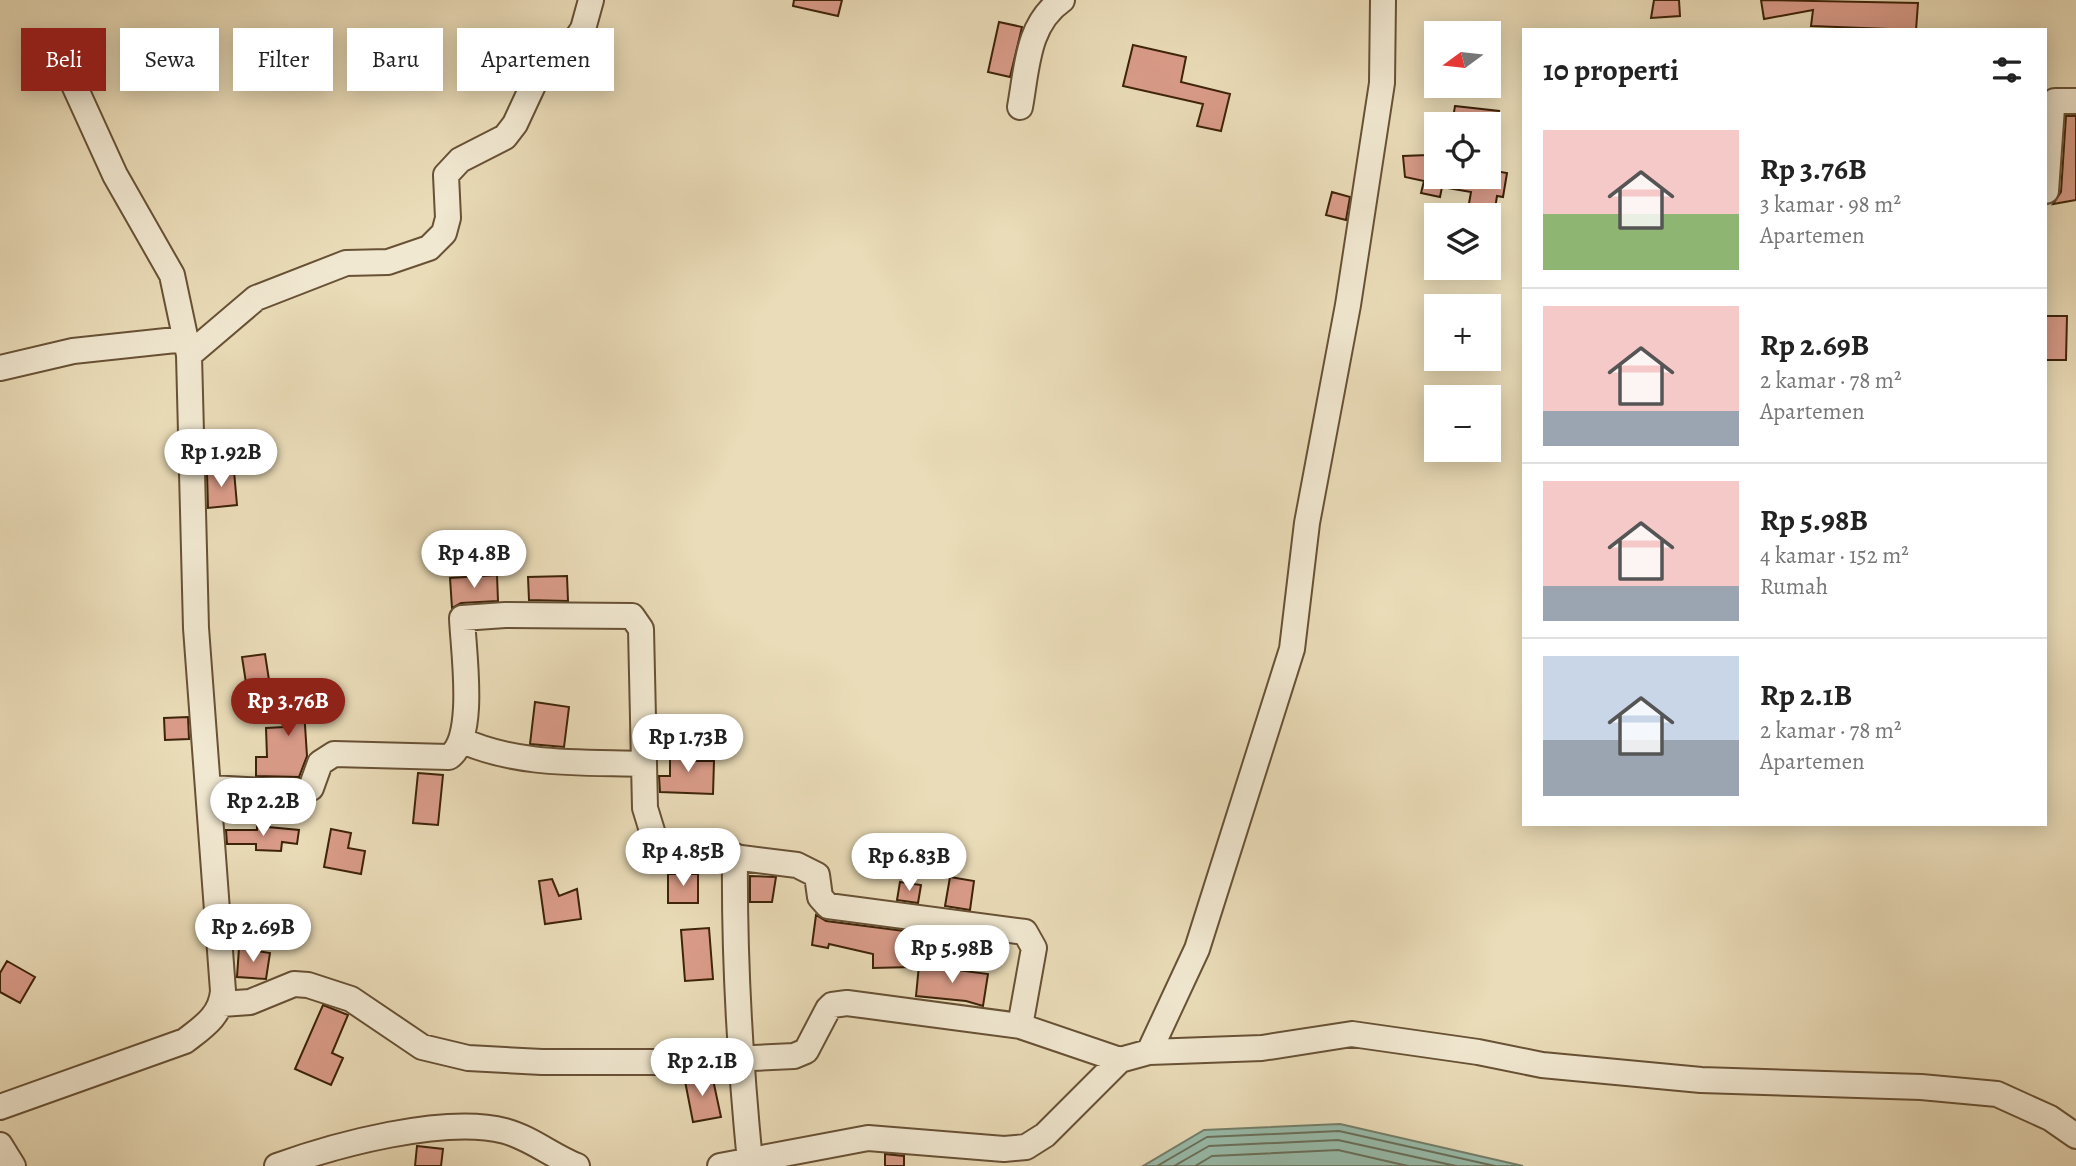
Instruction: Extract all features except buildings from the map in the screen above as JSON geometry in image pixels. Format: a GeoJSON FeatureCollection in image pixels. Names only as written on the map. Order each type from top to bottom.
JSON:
{"type":"FeatureCollection","features":[{"type":"Feature","properties":{"kind":"street"},"geometry":{"type":"LineString","coordinates":[[0,368],[73,351],[187,347],[256,298],[346,263],[388,262],[429,248],[444,233],[446,226],[446,175],[460,160],[505,137],[515,124],[536,81],[544,70],[567,53],[583,29],[591,0]]}},
{"type":"Feature","properties":{"kind":"street"},"geometry":{"type":"LineString","coordinates":[[1020,107],[1033,36],[1040,19],[1062,0]]}},
{"type":"Feature","properties":{"kind":"street"},"geometry":{"type":"LineString","coordinates":[[1149,1052],[1197,949],[1292,649],[1307,523],[1348,305],[1381,83],[1383,0]]}},
{"type":"Feature","properties":{"kind":"street"},"geometry":{"type":"LineString","coordinates":[[0,1107],[185,1041],[208,1024],[222,1004],[222,955],[196,628],[187,347],[172,275],[114,175],[76,91]]}},
{"type":"Feature","properties":{"kind":"street"},"geometry":{"type":"LineString","coordinates":[[2047,177],[2052,108],[2055,101],[2076,101]]}},
{"type":"Feature","properties":{"kind":"street"},"geometry":{"type":"LineString","coordinates":[[210,788],[300,793],[314,785],[320,763],[334,754],[444,758],[455,753],[461,740],[466,715],[462,618],[505,614],[553,617],[623,614],[632,616],[641,629],[647,822],[656,844],[663,848],[797,865],[812,872],[819,879],[820,897],[828,906],[1025,932],[1034,948],[1020,1026]]}},
{"type":"Feature","properties":{"kind":"street"},"geometry":{"type":"LineString","coordinates":[[461,740],[498,754],[553,762],[644,764]]}},
{"type":"Feature","properties":{"kind":"street"},"geometry":{"type":"LineString","coordinates":[[735,856],[734,941],[740,1058],[750,1162]]}},
{"type":"Feature","properties":{"kind":"street"},"geometry":{"type":"LineString","coordinates":[[222,1004],[250,1002],[294,984],[308,985],[351,999],[422,1047],[468,1058],[542,1062],[801,1055],[828,1009],[838,1003],[1020,1026],[1120,1059]]}},
{"type":"Feature","properties":{"kind":"street"},"geometry":{"type":"LineString","coordinates":[[720,1166],[868,1138],[1004,1149],[1026,1147],[1045,1135],[1120,1059],[1149,1052],[1262,1048],[1328,1037],[1367,1035],[1478,1052],[1542,1066],[1701,1080],[1921,1087],[1997,1094],[2050,1118],[2076,1136]]}},
{"type":"Feature","properties":{"kind":"street"},"geometry":{"type":"LineString","coordinates":[[277,1166],[320,1150],[409,1133],[470,1126],[504,1131],[524,1138],[578,1166]]}},
{"type":"Feature","properties":{"kind":"street"},"geometry":{"type":"LineString","coordinates":[[0,1145],[13,1166]]}},
{"type":"Feature","properties":{"kind":"water"},"geometry":{"type":"Polygon","coordinates":[[[1340,1124],[1523,1166],[1143,1166],[1204,1130],[1340,1124]]]}}]}
